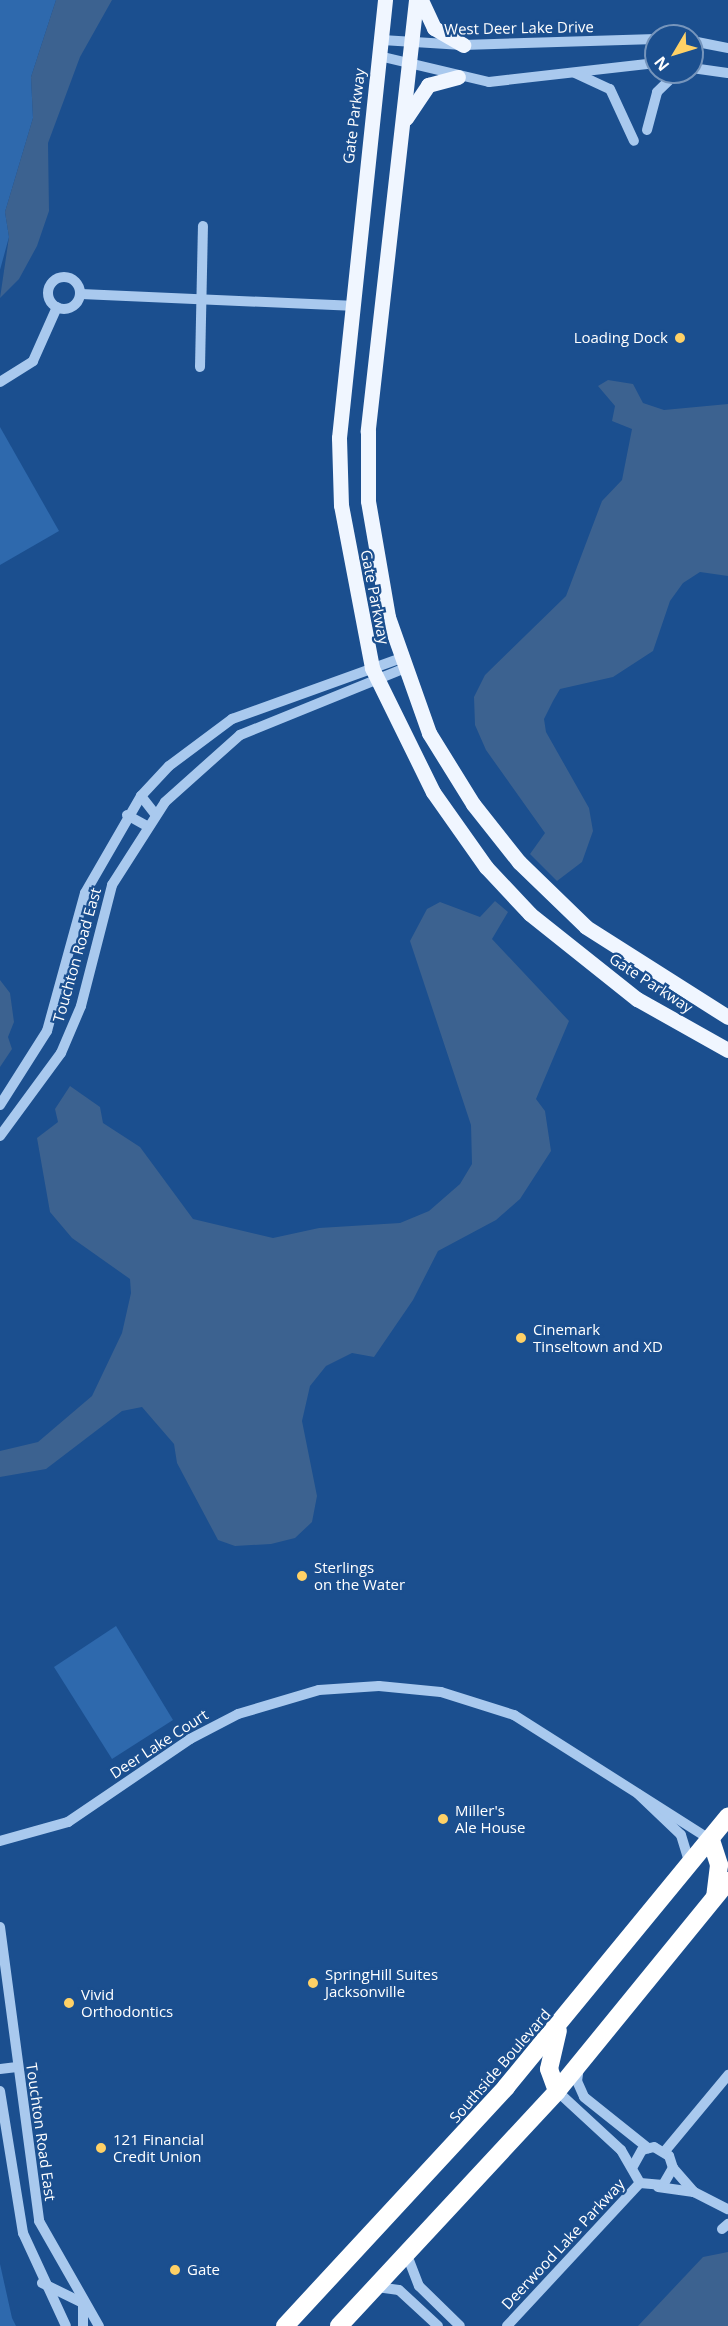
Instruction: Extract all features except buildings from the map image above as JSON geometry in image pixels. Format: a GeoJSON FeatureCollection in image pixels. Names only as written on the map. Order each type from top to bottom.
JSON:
{"type":"FeatureCollection","features":[{"type":"Feature","properties":{"kind":"highway","name":"Southside Boulevard"},"geometry":{"type":"LineString","coordinates":[[285,2326],[559,2026],[686,1872],[728,1817]]}},
{"type":"Feature","properties":{"kind":"highway"},"geometry":{"type":"LineString","coordinates":[[711,1840],[719,1865],[713,1900]]}},
{"type":"Feature","properties":{"kind":"highway"},"geometry":{"type":"LineString","coordinates":[[339,2326],[557,2091],[728,1881]]}},
{"type":"Feature","properties":{"kind":"highway"},"geometry":{"type":"LineString","coordinates":[[557,2091],[549,2069],[559,2026]]}},
{"type":"Feature","properties":{"kind":"main road","name":"Gate Parkway"},"geometry":{"type":"LineString","coordinates":[[385,0],[351,306],[339,438],[341,505],[374,674],[439,801],[486,867],[530,914],[637,999],[728,1050]]}},
{"type":"Feature","properties":{"kind":"main road","name":"Gate Parkway"},"geometry":{"type":"LineString","coordinates":[[416,0],[399,135],[368,431],[368,501],[381,592],[403,663],[429,733],[456,780],[519,862],[586,927],[728,1017]]}},
{"type":"Feature","properties":{"kind":"main road"},"geometry":{"type":"LineString","coordinates":[[421,0],[434,28],[463,45]]}},
{"type":"Feature","properties":{"kind":"main road"},"geometry":{"type":"LineString","coordinates":[[399,135],[420,92],[440,79],[459,77]]}},
{"type":"Feature","properties":{"kind":"street","name":"West Deer Lake Drive"},"geometry":{"type":"LineString","coordinates":[[382,40],[463,45],[644,39]]}},
{"type":"Feature","properties":{"kind":"street"},"geometry":{"type":"LineString","coordinates":[[704,43],[728,48]]}},
{"type":"Feature","properties":{"kind":"street"},"geometry":{"type":"LineString","coordinates":[[379,56],[408,60],[459,77],[489,82],[644,64]]}},
{"type":"Feature","properties":{"kind":"street"},"geometry":{"type":"LineString","coordinates":[[704,70],[728,73]]}},
{"type":"Feature","properties":{"kind":"street"},"geometry":{"type":"LineString","coordinates":[[572,72],[610,89],[634,141]]}},
{"type":"Feature","properties":{"kind":"street"},"geometry":{"type":"LineString","coordinates":[[647,130],[657,92],[665,84]]}},
{"type":"Feature","properties":{"kind":"street"},"geometry":{"type":"LineString","coordinates":[[200,367],[203,226]]}},
{"type":"Feature","properties":{"kind":"street"},"geometry":{"type":"LineString","coordinates":[[57,307],[48,289],[59,277],[74,279],[81,294]]}},
{"type":"Feature","properties":{"kind":"street"},"geometry":{"type":"LineString","coordinates":[[81,294],[351,306]]}},
{"type":"Feature","properties":{"kind":"street"},"geometry":{"type":"LineString","coordinates":[[57,307],[73,307],[81,294]]}},
{"type":"Feature","properties":{"kind":"street"},"geometry":{"type":"LineString","coordinates":[[0,382],[33,362],[57,307]]}},
{"type":"Feature","properties":{"kind":"street","name":"Touchton Road East"},"geometry":{"type":"LineString","coordinates":[[0,1105],[38,1048],[65,980],[85,893],[127,815],[141,796],[169,766],[232,719],[403,663]]}},
{"type":"Feature","properties":{"kind":"street","name":"Touchton Road East"},"geometry":{"type":"LineString","coordinates":[[0,1136],[61,1053],[87,983],[112,885],[156,814],[240,735],[374,674]]}},
{"type":"Feature","properties":{"kind":"street"},"geometry":{"type":"LineString","coordinates":[[141,796],[156,814]]}},
{"type":"Feature","properties":{"kind":"street"},"geometry":{"type":"LineString","coordinates":[[127,815],[147,826]]}},
{"type":"Feature","properties":{"kind":"street"},"geometry":{"type":"LineString","coordinates":[[65,980],[87,983]]}},
{"type":"Feature","properties":{"kind":"street","name":"Deer Lake Court"},"geometry":{"type":"LineString","coordinates":[[0,1841],[68,1822],[190,1739],[238,1714],[290,1696],[349,1687],[409,1688],[486,1704],[562,1740],[638,1794],[711,1840]]}},
{"type":"Feature","properties":{"kind":"street","name":"Deer Lake Court"},"geometry":{"type":"LineString","coordinates":[[638,1794],[686,1841],[686,1872]]}},
{"type":"Feature","properties":{"kind":"street","name":"Touchton Road East"},"geometry":{"type":"LineString","coordinates":[[0,1927],[39,2221],[83,2303],[99,2326]]}},
{"type":"Feature","properties":{"kind":"street"},"geometry":{"type":"LineString","coordinates":[[580,2064],[577,2080],[584,2097],[648,2148],[665,2151]]}},
{"type":"Feature","properties":{"kind":"street"},"geometry":{"type":"LineString","coordinates":[[0,2069],[17,2067]]}},
{"type":"Feature","properties":{"kind":"street"},"geometry":{"type":"LineString","coordinates":[[665,2151],[728,2075]]}},
{"type":"Feature","properties":{"kind":"street"},"geometry":{"type":"LineString","coordinates":[[0,2091],[14,2198],[41,2282],[66,2326]]}},
{"type":"Feature","properties":{"kind":"street"},"geometry":{"type":"LineString","coordinates":[[557,2091],[633,2166],[640,2183],[694,2192],[728,2209]]}},
{"type":"Feature","properties":{"kind":"street"},"geometry":{"type":"LineString","coordinates":[[633,2166],[648,2148]]}},
{"type":"Feature","properties":{"kind":"street"},"geometry":{"type":"LineString","coordinates":[[665,2151],[673,2168],[694,2192]]}},
{"type":"Feature","properties":{"kind":"street"},"geometry":{"type":"LineString","coordinates":[[658,2187],[673,2168]]}},
{"type":"Feature","properties":{"kind":"street","name":"Deerwood Lake Parkway"},"geometry":{"type":"LineString","coordinates":[[507,2326],[640,2183]]}},
{"type":"Feature","properties":{"kind":"street"},"geometry":{"type":"LineString","coordinates":[[407,2255],[419,2286],[460,2326]]}},
{"type":"Feature","properties":{"kind":"street"},"geometry":{"type":"LineString","coordinates":[[41,2282],[83,2303],[82,2326]]}},
{"type":"Feature","properties":{"kind":"street"},"geometry":{"type":"LineString","coordinates":[[377,2287],[399,2289],[438,2326]]}},
{"type":"Feature","properties":{"kind":"shaded area"},"geometry":{"type":"Polygon","coordinates":[[[0,0],[56,0],[31,77],[33,118],[5,212],[9,237],[0,270],[0,0]]]}},
{"type":"Feature","properties":{"kind":"shaded area"},"geometry":{"type":"Polygon","coordinates":[[[56,0],[112,0],[80,57],[48,143],[49,211],[37,246],[19,279],[0,298],[9,237],[5,212],[33,118],[31,77],[56,0]]]}},
{"type":"Feature","properties":{"kind":"shaded area"},"geometry":{"type":"Polygon","coordinates":[[[608,380],[633,384],[643,403],[664,410],[728,404],[728,576],[700,572],[683,583],[670,601],[653,651],[613,677],[560,689],[553,701],[544,719],[546,732],[589,808],[593,831],[582,862],[557,881],[530,854],[545,833],[486,750],[475,725],[474,697],[485,675],[566,596],[602,501],[622,480],[632,429],[612,421],[615,406],[598,386],[608,380]]]}},
{"type":"Feature","properties":{"kind":"shaded area"},"geometry":{"type":"Polygon","coordinates":[[[0,427],[59,531],[0,565],[0,427]]]}},
{"type":"Feature","properties":{"kind":"shaded area"},"geometry":{"type":"Polygon","coordinates":[[[495,901],[508,912],[492,939],[569,1021],[536,1099],[545,1111],[551,1151],[520,1199],[496,1220],[438,1251],[413,1300],[374,1357],[352,1353],[326,1366],[310,1386],[302,1421],[317,1496],[312,1522],[295,1538],[271,1544],[235,1546],[218,1540],[177,1463],[174,1444],[142,1407],[122,1411],[46,1469],[0,1477],[0,1451],[38,1442],[92,1396],[122,1333],[131,1293],[130,1279],[72,1238],[50,1212],[37,1138],[58,1122],[55,1109],[70,1086],[100,1107],[103,1123],[140,1147],[193,1219],[273,1238],[319,1228],[400,1223],[429,1211],[460,1184],[472,1164],[471,1125],[410,941],[427,909],[440,902],[480,917],[495,901]]]}},
{"type":"Feature","properties":{"kind":"shaded area"},"geometry":{"type":"Polygon","coordinates":[[[0,980],[10,993],[14,1022],[8,1037],[12,1049],[0,1067],[0,980]]]}},
{"type":"Feature","properties":{"kind":"shaded area"},"geometry":{"type":"Polygon","coordinates":[[[116,1626],[173,1720],[112,1759],[54,1667],[116,1626]]]}},
{"type":"Feature","properties":{"kind":"shaded area"},"geometry":{"type":"Polygon","coordinates":[[[728,2252],[728,2326],[638,2326],[703,2257],[728,2252]]]}},
{"type":"Feature","properties":{"kind":"shaded area"},"geometry":{"type":"Polygon","coordinates":[[[0,2264],[12,2318],[16,2326],[0,2326],[0,2264]]]}},
{"type":"Feature","properties":{"kind":"place","name":"Loading Dock"},"geometry":{"type":"Point","coordinates":[680,338]}},
{"type":"Feature","properties":{"kind":"place","name":"Cinemark Tinseltown and XD"},"geometry":{"type":"Point","coordinates":[521,1338]}},
{"type":"Feature","properties":{"kind":"place","name":"Sterlings on the Water"},"geometry":{"type":"Point","coordinates":[302,1576]}},
{"type":"Feature","properties":{"kind":"place","name":"Miller's Ale House"},"geometry":{"type":"Point","coordinates":[443,1819]}},
{"type":"Feature","properties":{"kind":"place","name":"SpringHill Suites Jacksonville"},"geometry":{"type":"Point","coordinates":[313,1983]}},
{"type":"Feature","properties":{"kind":"place","name":"Vivid Orthodontics"},"geometry":{"type":"Point","coordinates":[69,2003]}},
{"type":"Feature","properties":{"kind":"place","name":"121 Financial Credit Union"},"geometry":{"type":"Point","coordinates":[101,2148]}},
{"type":"Feature","properties":{"kind":"place","name":"Gate"},"geometry":{"type":"Point","coordinates":[175,2270]}}]}
